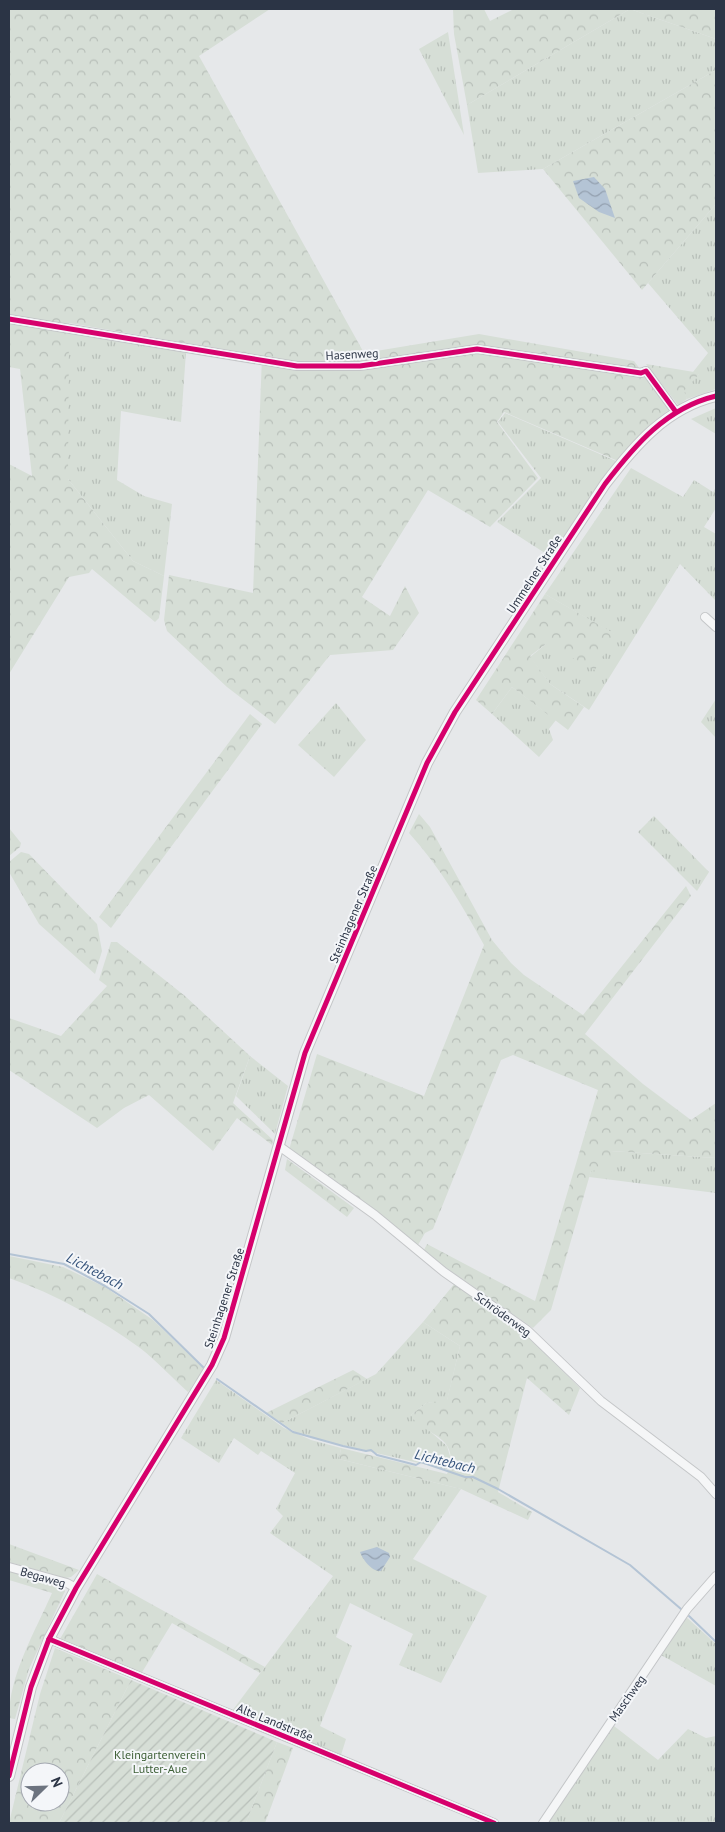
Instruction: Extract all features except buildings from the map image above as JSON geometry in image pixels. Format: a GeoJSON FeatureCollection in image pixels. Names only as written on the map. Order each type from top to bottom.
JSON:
{"type":"FeatureCollection","features":[{"type":"Feature","properties":{"kind":"main road","name":"Ummelner Straße"},"geometry":{"type":"LineString","coordinates":[[412,803],[427,763],[455,712],[605,484],[642,438],[676,412],[716,396]]}},
{"type":"Feature","properties":{"kind":"main road","name":"Steinhagener Straße"},"geometry":{"type":"LineString","coordinates":[[9,1776],[31,1687],[49,1639],[76,1588],[212,1365],[237,1298],[305,1053],[412,803]]}},
{"type":"Feature","properties":{"kind":"street","name":"Hasenweg"},"geometry":{"type":"LineString","coordinates":[[9,319],[297,366],[360,366],[477,349],[641,373],[646,371],[676,412]]}},
{"type":"Feature","properties":{"kind":"street"},"geometry":{"type":"LineString","coordinates":[[705,618],[716,628]]}},
{"type":"Feature","properties":{"kind":"street","name":"Schröderweg"},"geometry":{"type":"LineString","coordinates":[[279,1146],[375,1215],[444,1272],[527,1330],[601,1401],[701,1477],[716,1494]]}},
{"type":"Feature","properties":{"kind":"street","name":"Begaweg"},"geometry":{"type":"LineString","coordinates":[[9,1567],[67,1583],[76,1588]]}},
{"type":"Feature","properties":{"kind":"street","name":"Maschweg"},"geometry":{"type":"LineString","coordinates":[[543,1823],[686,1609],[716,1576]]}},
{"type":"Feature","properties":{"kind":"street","name":"Alte Landstraße"},"geometry":{"type":"LineString","coordinates":[[49,1639],[494,1823]]}},
{"type":"Feature","properties":{"kind":"green space"},"geometry":{"type":"Polygon","coordinates":[[[9,9],[270,9],[199,56],[364,353],[479,334],[634,361],[670,409],[653,422],[618,461],[504,412],[497,422],[538,478],[490,527],[428,490],[362,597],[390,616],[405,586],[419,613],[393,650],[330,655],[275,724],[227,687],[167,631],[164,620],[169,575],[253,593],[262,356],[69,323],[68,479],[133,561],[164,576],[159,618],[155,622],[92,569],[89,573],[69,577],[9,674],[9,464],[32,476],[20,369],[9,367],[9,9]]]}},
{"type":"Feature","properties":{"kind":"green space"},"geometry":{"type":"Polygon","coordinates":[[[453,9],[484,9],[490,21],[514,9],[630,9],[467,105],[454,34],[453,9]]]}},
{"type":"Feature","properties":{"kind":"green space"},"geometry":{"type":"Polygon","coordinates":[[[630,9],[716,39],[716,70],[543,169],[478,173],[467,105],[630,9]]]}},
{"type":"Feature","properties":{"kind":"green space"},"geometry":{"type":"Polygon","coordinates":[[[630,9],[716,9],[716,39],[630,9]]]}},
{"type":"Feature","properties":{"kind":"green space"},"geometry":{"type":"Polygon","coordinates":[[[448,32],[464,135],[419,49],[448,32]]]}},
{"type":"Feature","properties":{"kind":"green space"},"geometry":{"type":"Polygon","coordinates":[[[716,70],[716,204],[642,290],[543,169],[716,70]]]}},
{"type":"Feature","properties":{"kind":"green space"},"geometry":{"type":"Polygon","coordinates":[[[716,204],[716,389],[687,399],[683,391],[699,374],[693,372],[708,353],[648,283],[716,204]]]}},
{"type":"Feature","properties":{"kind":"green space"},"geometry":{"type":"Polygon","coordinates":[[[68,331],[184,350],[186,352],[181,422],[121,411],[117,480],[144,496],[172,504],[164,576],[133,561],[68,479],[68,331]]]}},
{"type":"Feature","properties":{"kind":"green space"},"geometry":{"type":"Polygon","coordinates":[[[646,364],[700,373],[684,391],[687,399],[678,405],[646,364]]]}},
{"type":"Feature","properties":{"kind":"green space"},"geometry":{"type":"Polygon","coordinates":[[[716,408],[716,434],[691,419],[716,408]]]}},
{"type":"Feature","properties":{"kind":"green space"},"geometry":{"type":"Polygon","coordinates":[[[505,413],[616,461],[551,557],[497,522],[541,478],[498,422],[505,413]]]}},
{"type":"Feature","properties":{"kind":"green space"},"geometry":{"type":"Polygon","coordinates":[[[631,468],[683,497],[694,480],[713,492],[716,487],[716,508],[704,527],[716,534],[716,601],[680,564],[589,710],[550,684],[530,657],[546,644],[614,634],[545,594],[631,468]]]}},
{"type":"Feature","properties":{"kind":"green space"},"geometry":{"type":"Polygon","coordinates":[[[545,594],[615,634],[595,670],[546,644],[530,656],[550,684],[584,707],[568,730],[512,687],[492,714],[476,700],[545,594]]]}},
{"type":"Feature","properties":{"kind":"green space"},"geometry":{"type":"Polygon","coordinates":[[[512,687],[556,720],[549,729],[553,740],[539,757],[492,714],[512,687]]]}},
{"type":"Feature","properties":{"kind":"green space"},"geometry":{"type":"Polygon","coordinates":[[[716,699],[716,738],[701,722],[716,699]]]}},
{"type":"Feature","properties":{"kind":"green space"},"geometry":{"type":"Polygon","coordinates":[[[336,703],[366,740],[334,777],[298,745],[336,703]]]}},
{"type":"Feature","properties":{"kind":"green space"},"geometry":{"type":"Polygon","coordinates":[[[250,714],[262,724],[111,928],[99,917],[250,714]]]}},
{"type":"Feature","properties":{"kind":"green space"},"geometry":{"type":"Polygon","coordinates":[[[419,814],[430,827],[492,940],[524,975],[583,1015],[686,886],[691,896],[585,1034],[643,1084],[691,1120],[716,1103],[716,1158],[611,1151],[610,1169],[591,1171],[551,1310],[533,1328],[445,1267],[424,1250],[427,1244],[535,1301],[598,1090],[513,1055],[501,1060],[433,1229],[425,1233],[418,1245],[289,1150],[317,1054],[424,1096],[484,945],[450,887],[431,859],[409,833],[419,814]]]}},
{"type":"Feature","properties":{"kind":"green space"},"geometry":{"type":"Polygon","coordinates":[[[654,816],[709,872],[697,891],[638,832],[654,816]]]}},
{"type":"Feature","properties":{"kind":"green space"},"geometry":{"type":"Polygon","coordinates":[[[9,828],[21,843],[20,847],[9,856],[9,828]]]}},
{"type":"Feature","properties":{"kind":"green space"},"geometry":{"type":"Polygon","coordinates":[[[21,852],[29,854],[97,924],[102,951],[95,974],[39,924],[9,872],[9,862],[21,852]]]}},
{"type":"Feature","properties":{"kind":"green space"},"geometry":{"type":"Polygon","coordinates":[[[111,942],[117,942],[185,996],[250,1056],[233,1103],[273,1140],[272,1145],[237,1118],[213,1151],[149,1095],[124,1108],[97,1128],[9,1070],[9,1018],[61,1036],[107,986],[99,980],[111,942]]]}},
{"type":"Feature","properties":{"kind":"green space"},"geometry":{"type":"Polygon","coordinates":[[[250,1056],[288,1086],[275,1134],[236,1096],[250,1056]]]}},
{"type":"Feature","properties":{"kind":"green space"},"geometry":{"type":"Polygon","coordinates":[[[611,1151],[716,1158],[716,1193],[589,1177],[591,1171],[611,1151]]]}},
{"type":"Feature","properties":{"kind":"green space"},"geometry":{"type":"Polygon","coordinates":[[[287,1159],[354,1208],[347,1217],[285,1170],[287,1159]]]}},
{"type":"Feature","properties":{"kind":"green space"},"geometry":{"type":"Polygon","coordinates":[[[9,1256],[63,1267],[105,1287],[153,1320],[204,1369],[188,1392],[146,1353],[125,1337],[77,1308],[9,1278],[9,1256]]]}},
{"type":"Feature","properties":{"kind":"green space"},"geometry":{"type":"Polygon","coordinates":[[[455,1283],[523,1332],[580,1388],[569,1415],[527,1378],[498,1492],[532,1512],[528,1520],[461,1489],[339,1459],[341,1448],[447,1474],[451,1461],[450,1451],[445,1443],[422,1427],[411,1415],[426,1403],[447,1400],[460,1346],[423,1322],[455,1283]]]}},
{"type":"Feature","properties":{"kind":"green space"},"geometry":{"type":"Polygon","coordinates":[[[423,1322],[460,1346],[447,1401],[426,1403],[411,1415],[447,1446],[450,1456],[449,1470],[316,1439],[295,1432],[282,1423],[376,1374],[423,1322]]]}},
{"type":"Feature","properties":{"kind":"green space"},"geometry":{"type":"Polygon","coordinates":[[[353,1370],[367,1379],[282,1423],[266,1413],[353,1370]]]}},
{"type":"Feature","properties":{"kind":"green space"},"geometry":{"type":"Polygon","coordinates":[[[216,1380],[284,1428],[311,1440],[341,1448],[339,1459],[461,1489],[413,1559],[487,1596],[441,1683],[399,1665],[413,1634],[350,1603],[336,1637],[352,1646],[320,1726],[346,1739],[341,1755],[232,1711],[333,1576],[270,1533],[283,1516],[276,1509],[295,1473],[261,1451],[258,1455],[234,1438],[219,1463],[181,1438],[216,1380]]]}},
{"type":"Feature","properties":{"kind":"green space"},"geometry":{"type":"Polygon","coordinates":[[[9,1544],[79,1570],[71,1577],[66,1578],[9,1562],[9,1544]]]}},
{"type":"Feature","properties":{"kind":"green space"},"geometry":{"type":"Polygon","coordinates":[[[9,1570],[63,1587],[65,1591],[29,1669],[15,1719],[9,1718],[13,1686],[24,1654],[52,1593],[9,1580],[9,1570]]]}},
{"type":"Feature","properties":{"kind":"green space"},"geometry":{"type":"Polygon","coordinates":[[[97,1574],[265,1667],[260,1673],[172,1623],[141,1674],[67,1644],[60,1639],[97,1574]]]}},
{"type":"Feature","properties":{"kind":"green space"},"geometry":{"type":"Polygon","coordinates":[[[685,1616],[716,1644],[716,1686],[661,1655],[685,1616]]]}},
{"type":"Feature","properties":{"kind":"green space"},"geometry":{"type":"Polygon","coordinates":[[[55,1648],[131,1680],[70,1801],[70,1762],[24,1762],[40,1694],[55,1648]]]}},
{"type":"Feature","properties":{"kind":"green space","name":"Kleingartenverein Lutter-Aue"},"geometry":{"type":"Polygon","coordinates":[[[131,1680],[277,1742],[246,1823],[59,1823],[65,1812],[70,1812],[70,1801],[131,1680]]]}},
{"type":"Feature","properties":{"kind":"green space"},"geometry":{"type":"Polygon","coordinates":[[[614,1726],[658,1760],[688,1729],[706,1738],[716,1736],[716,1823],[547,1823],[614,1726]]]}},
{"type":"Feature","properties":{"kind":"green space"},"geometry":{"type":"Polygon","coordinates":[[[277,1742],[293,1748],[265,1823],[246,1823],[277,1742]]]}},
{"type":"Feature","properties":{"kind":"green space"},"geometry":{"type":"Polygon","coordinates":[[[20,1777],[20,1812],[65,1812],[59,1823],[9,1823],[20,1777]]]}},
{"type":"Feature","properties":{"kind":"water"},"geometry":{"type":"Polygon","coordinates":[[[594,177],[605,189],[615,218],[599,212],[579,198],[573,181],[594,177]]]}},
{"type":"Feature","properties":{"kind":"water"},"geometry":{"type":"Polygon","coordinates":[[[377,1547],[389,1553],[390,1557],[381,1571],[371,1568],[360,1552],[377,1547]]]}},
{"type":"Feature","properties":{"kind":"waterway","name":"Lichtebach"},"geometry":{"type":"LineString","coordinates":[[9,1254],[64,1264],[105,1286],[149,1314],[205,1369]]}},
{"type":"Feature","properties":{"kind":"waterway","name":"Lichtebach"},"geometry":{"type":"LineString","coordinates":[[217,1379],[293,1432],[343,1446],[366,1451],[371,1450],[377,1455],[416,1465],[421,1462],[465,1477],[473,1477],[498,1489],[630,1565],[681,1609]]}},
{"type":"Feature","properties":{"kind":"waterway","name":"Lichtebach"},"geometry":{"type":"LineString","coordinates":[[689,1616],[716,1642]]}},
{"type":"Feature","properties":{"kind":"cycle path"},"geometry":{"type":"LineString","coordinates":[[9,319],[297,366],[360,366],[477,349],[641,373],[646,371],[676,412]]}},
{"type":"Feature","properties":{"kind":"cycle path"},"geometry":{"type":"LineString","coordinates":[[9,1776],[31,1687],[49,1639],[76,1588],[212,1365],[224,1338],[305,1053],[427,763],[455,712],[616,470],[640,442],[667,419],[682,409],[716,396]]}},
{"type":"Feature","properties":{"kind":"cycle path"},"geometry":{"type":"LineString","coordinates":[[49,1639],[494,1823]]}}]}
